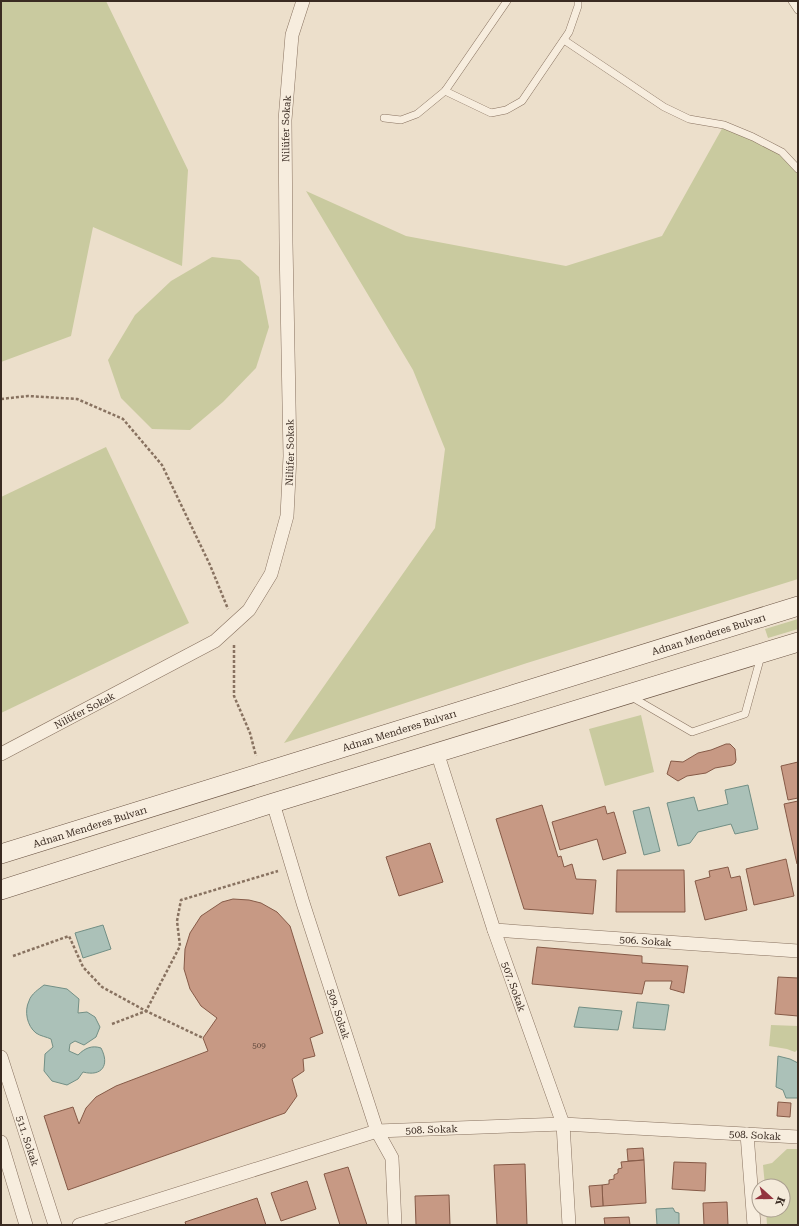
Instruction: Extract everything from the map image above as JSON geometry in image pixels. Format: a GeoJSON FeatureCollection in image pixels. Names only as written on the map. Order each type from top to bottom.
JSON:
{"type":"FeatureCollection","features":[{"type":"Feature","properties":{"kind":"main road","name":"Adnan Menderes Bulvarı"},"geometry":{"type":"LineString","coordinates":[[1,854],[798,606]]}},
{"type":"Feature","properties":{"kind":"main road"},"geometry":{"type":"LineString","coordinates":[[1,890],[272,803],[798,642]]}},
{"type":"Feature","properties":{"kind":"street","name":"Nilüfer Sokak"},"geometry":{"type":"LineString","coordinates":[[1,754],[215,641],[249,610],[272,574],[287,516],[290,456],[285,120],[292,35],[303,1]]}},
{"type":"Feature","properties":{"kind":"street","name":"507. Sokak"},"geometry":{"type":"LineString","coordinates":[[438,752],[494,930],[563,1124],[569,1225]]}},
{"type":"Feature","properties":{"kind":"street","name":"509. Sokak"},"geometry":{"type":"LineString","coordinates":[[272,803],[305,911],[377,1131],[392,1158],[395,1225]]}},
{"type":"Feature","properties":{"kind":"street","name":"506. Sokak"},"geometry":{"type":"LineString","coordinates":[[494,930],[798,951]]}},
{"type":"Feature","properties":{"kind":"street","name":"511. Sokak"},"geometry":{"type":"LineString","coordinates":[[1,1057],[55,1225]]}},
{"type":"Feature","properties":{"kind":"street","name":"508. Sokak"},"geometry":{"type":"LineString","coordinates":[[79,1225],[377,1131],[563,1124],[798,1137]]}},
{"type":"Feature","properties":{"kind":"street"},"geometry":{"type":"LineString","coordinates":[[747,1134],[754,1225]]}},
{"type":"Feature","properties":{"kind":"street"},"geometry":{"type":"LineString","coordinates":[[1,1142],[26,1225]]}},
{"type":"Feature","properties":{"kind":"lane"},"geometry":{"type":"LineString","coordinates":[[384,118],[401,120],[417,114],[445,91],[507,1]]}},
{"type":"Feature","properties":{"kind":"lane"},"geometry":{"type":"LineString","coordinates":[[445,91],[491,113],[506,110],[522,100],[569,32],[578,6],[578,1]]}},
{"type":"Feature","properties":{"kind":"lane"},"geometry":{"type":"LineString","coordinates":[[792,1],[798,10]]}},
{"type":"Feature","properties":{"kind":"lane"},"geometry":{"type":"LineString","coordinates":[[564,40],[664,107],[689,119],[724,125],[753,137],[782,152],[798,169]]}},
{"type":"Feature","properties":{"kind":"lane"},"geometry":{"type":"LineString","coordinates":[[628,695],[692,732],[745,714],[762,653]]}},
{"type":"Feature","properties":{"kind":"path"},"geometry":{"type":"LineString","coordinates":[[1,399],[28,396],[77,399],[123,419],[162,466],[210,565],[234,623],[234,696],[250,732],[260,774]]}},
{"type":"Feature","properties":{"kind":"path"},"geometry":{"type":"LineString","coordinates":[[112,1024],[146,1011],[180,946],[177,921],[181,900],[280,870]]}},
{"type":"Feature","properties":{"kind":"path"},"geometry":{"type":"LineString","coordinates":[[13,956],[69,936],[83,967],[102,987],[146,1011],[203,1038]]}},
{"type":"Feature","properties":{"kind":"green space"},"geometry":{"type":"Polygon","coordinates":[[[1,1],[106,1],[188,170],[182,266],[93,227],[71,336],[1,362],[1,1]]]}},
{"type":"Feature","properties":{"kind":"green space"},"geometry":{"type":"Polygon","coordinates":[[[724,125],[782,152],[798,169],[798,579],[527,663],[284,743],[435,528],[445,449],[413,370],[306,191],[406,236],[566,266],[662,236],[724,125]]]}},
{"type":"Feature","properties":{"kind":"green space"},"geometry":{"type":"Polygon","coordinates":[[[212,257],[240,260],[259,277],[269,327],[256,368],[223,402],[190,430],[152,429],[121,398],[108,360],[135,315],[171,281],[212,257]]]}},
{"type":"Feature","properties":{"kind":"green space"},"geometry":{"type":"Polygon","coordinates":[[[106,447],[189,623],[1,713],[1,497],[106,447]]]}},
{"type":"Feature","properties":{"kind":"green space"},"geometry":{"type":"Polygon","coordinates":[[[798,619],[798,629],[768,638],[765,629],[798,619]]]}},
{"type":"Feature","properties":{"kind":"green space"},"geometry":{"type":"Polygon","coordinates":[[[641,715],[654,772],[605,786],[589,729],[641,715]]]}},
{"type":"Feature","properties":{"kind":"green space"},"geometry":{"type":"Polygon","coordinates":[[[771,1025],[798,1026],[798,1049],[795,1052],[769,1046],[771,1025]]]}},
{"type":"Feature","properties":{"kind":"green space"},"geometry":{"type":"Polygon","coordinates":[[[787,1149],[798,1149],[798,1225],[767,1225],[767,1218],[791,1218],[791,1178],[764,1178],[763,1165],[772,1163],[787,1149]]]}},
{"type":"Feature","properties":{"kind":"shaded area"},"geometry":{"type":"Polygon","coordinates":[[[748,785],[758,829],[735,834],[731,824],[698,832],[690,843],[678,846],[667,803],[694,797],[698,811],[728,804],[725,790],[748,785]]]}},
{"type":"Feature","properties":{"kind":"shaded area"},"geometry":{"type":"Polygon","coordinates":[[[649,807],[660,851],[644,855],[633,811],[649,807]]]}},
{"type":"Feature","properties":{"kind":"shaded area"},"geometry":{"type":"Polygon","coordinates":[[[103,925],[111,949],[83,958],[75,933],[103,925]]]}},
{"type":"Feature","properties":{"kind":"shaded area"},"geometry":{"type":"Polygon","coordinates":[[[44,985],[67,989],[79,999],[78,1013],[87,1012],[95,1017],[100,1027],[96,1037],[84,1045],[75,1041],[70,1044],[69,1051],[78,1055],[89,1048],[101,1048],[105,1060],[102,1068],[95,1073],[83,1072],[78,1079],[67,1085],[52,1081],[44,1071],[45,1054],[53,1047],[51,1039],[36,1033],[30,1026],[27,1018],[27,1005],[31,996],[44,985]]]}},
{"type":"Feature","properties":{"kind":"shaded area"},"geometry":{"type":"Polygon","coordinates":[[[637,1002],[669,1005],[665,1030],[633,1028],[637,1002]]]}},
{"type":"Feature","properties":{"kind":"shaded area"},"geometry":{"type":"Polygon","coordinates":[[[579,1007],[622,1011],[618,1030],[574,1027],[579,1007]]]}},
{"type":"Feature","properties":{"kind":"shaded area"},"geometry":{"type":"Polygon","coordinates":[[[778,1056],[798,1063],[798,1098],[786,1098],[783,1090],[776,1087],[778,1056]]]}},
{"type":"Feature","properties":{"kind":"shaded area"},"geometry":{"type":"Polygon","coordinates":[[[673,1208],[675,1212],[679,1213],[679,1225],[657,1225],[656,1209],[673,1208]]]}},
{"type":"Feature","properties":{"kind":"building"},"geometry":{"type":"Polygon","coordinates":[[[730,744],[735,749],[736,760],[732,765],[715,768],[706,773],[687,776],[678,781],[667,774],[671,761],[683,762],[698,753],[730,744]]]}},
{"type":"Feature","properties":{"kind":"building"},"geometry":{"type":"Polygon","coordinates":[[[798,762],[798,798],[788,800],[781,766],[798,762]]]}},
{"type":"Feature","properties":{"kind":"building"},"geometry":{"type":"Polygon","coordinates":[[[798,801],[798,863],[797,864],[784,804],[798,801]]]}},
{"type":"Feature","properties":{"kind":"building"},"geometry":{"type":"Polygon","coordinates":[[[542,805],[558,857],[561,856],[564,867],[572,864],[576,879],[596,880],[593,914],[524,909],[496,819],[542,805]]]}},
{"type":"Feature","properties":{"kind":"building"},"geometry":{"type":"Polygon","coordinates":[[[605,806],[607,814],[614,812],[626,853],[603,860],[597,839],[560,850],[552,822],[605,806]]]}},
{"type":"Feature","properties":{"kind":"building"},"geometry":{"type":"Polygon","coordinates":[[[430,843],[443,882],[399,896],[386,857],[430,843]]]}},
{"type":"Feature","properties":{"kind":"building"},"geometry":{"type":"Polygon","coordinates":[[[786,859],[794,896],[754,905],[746,869],[786,859]]]}},
{"type":"Feature","properties":{"kind":"building"},"geometry":{"type":"Polygon","coordinates":[[[728,867],[731,878],[740,876],[747,910],[705,920],[695,881],[710,877],[709,871],[728,867]]]}},
{"type":"Feature","properties":{"kind":"building"},"geometry":{"type":"Polygon","coordinates":[[[617,870],[684,870],[685,912],[616,912],[617,870]]]}},
{"type":"Feature","properties":{"kind":"building"},"geometry":{"type":"Polygon","coordinates":[[[233,899],[249,900],[261,903],[277,912],[290,926],[323,1033],[310,1038],[315,1056],[303,1059],[304,1071],[292,1079],[297,1096],[285,1113],[68,1190],[44,1116],[73,1107],[79,1124],[86,1108],[96,1097],[116,1086],[208,1051],[203,1038],[217,1018],[201,1006],[190,989],[184,969],[185,949],[190,933],[201,916],[222,902],[233,899]]]}},
{"type":"Feature","properties":{"kind":"building"},"geometry":{"type":"Polygon","coordinates":[[[537,947],[642,956],[642,963],[688,966],[684,993],[670,989],[672,981],[645,981],[642,994],[532,984],[537,947]]]}},
{"type":"Feature","properties":{"kind":"building"},"geometry":{"type":"Polygon","coordinates":[[[778,977],[798,978],[798,1016],[775,1014],[778,977]]]}},
{"type":"Feature","properties":{"kind":"building"},"geometry":{"type":"Polygon","coordinates":[[[778,1102],[791,1103],[790,1117],[777,1116],[778,1102]]]}},
{"type":"Feature","properties":{"kind":"building"},"geometry":{"type":"Polygon","coordinates":[[[643,1148],[644,1160],[628,1161],[627,1149],[643,1148]]]}},
{"type":"Feature","properties":{"kind":"building"},"geometry":{"type":"Polygon","coordinates":[[[644,1160],[646,1203],[603,1206],[602,1185],[609,1184],[609,1180],[614,1179],[614,1175],[618,1173],[618,1169],[622,1168],[621,1162],[644,1160]]]}},
{"type":"Feature","properties":{"kind":"building"},"geometry":{"type":"Polygon","coordinates":[[[674,1162],[706,1163],[705,1191],[672,1189],[674,1162]]]}},
{"type":"Feature","properties":{"kind":"building"},"geometry":{"type":"Polygon","coordinates":[[[525,1164],[527,1225],[497,1225],[494,1165],[525,1164]]]}},
{"type":"Feature","properties":{"kind":"building"},"geometry":{"type":"Polygon","coordinates":[[[348,1167],[367,1225],[340,1225],[324,1174],[348,1167]]]}},
{"type":"Feature","properties":{"kind":"building"},"geometry":{"type":"Polygon","coordinates":[[[307,1181],[316,1209],[281,1221],[271,1193],[307,1181]]]}},
{"type":"Feature","properties":{"kind":"building"},"geometry":{"type":"Polygon","coordinates":[[[602,1185],[603,1206],[591,1207],[589,1186],[602,1185]]]}},
{"type":"Feature","properties":{"kind":"building"},"geometry":{"type":"Polygon","coordinates":[[[449,1195],[450,1225],[416,1225],[415,1196],[449,1195]]]}},
{"type":"Feature","properties":{"kind":"building"},"geometry":{"type":"Polygon","coordinates":[[[257,1198],[266,1225],[186,1225],[185,1222],[257,1198]]]}},
{"type":"Feature","properties":{"kind":"building"},"geometry":{"type":"Polygon","coordinates":[[[727,1202],[728,1225],[704,1225],[703,1203],[727,1202]]]}},
{"type":"Feature","properties":{"kind":"building"},"geometry":{"type":"Polygon","coordinates":[[[629,1217],[630,1225],[605,1225],[604,1218],[629,1217]]]}}]}
